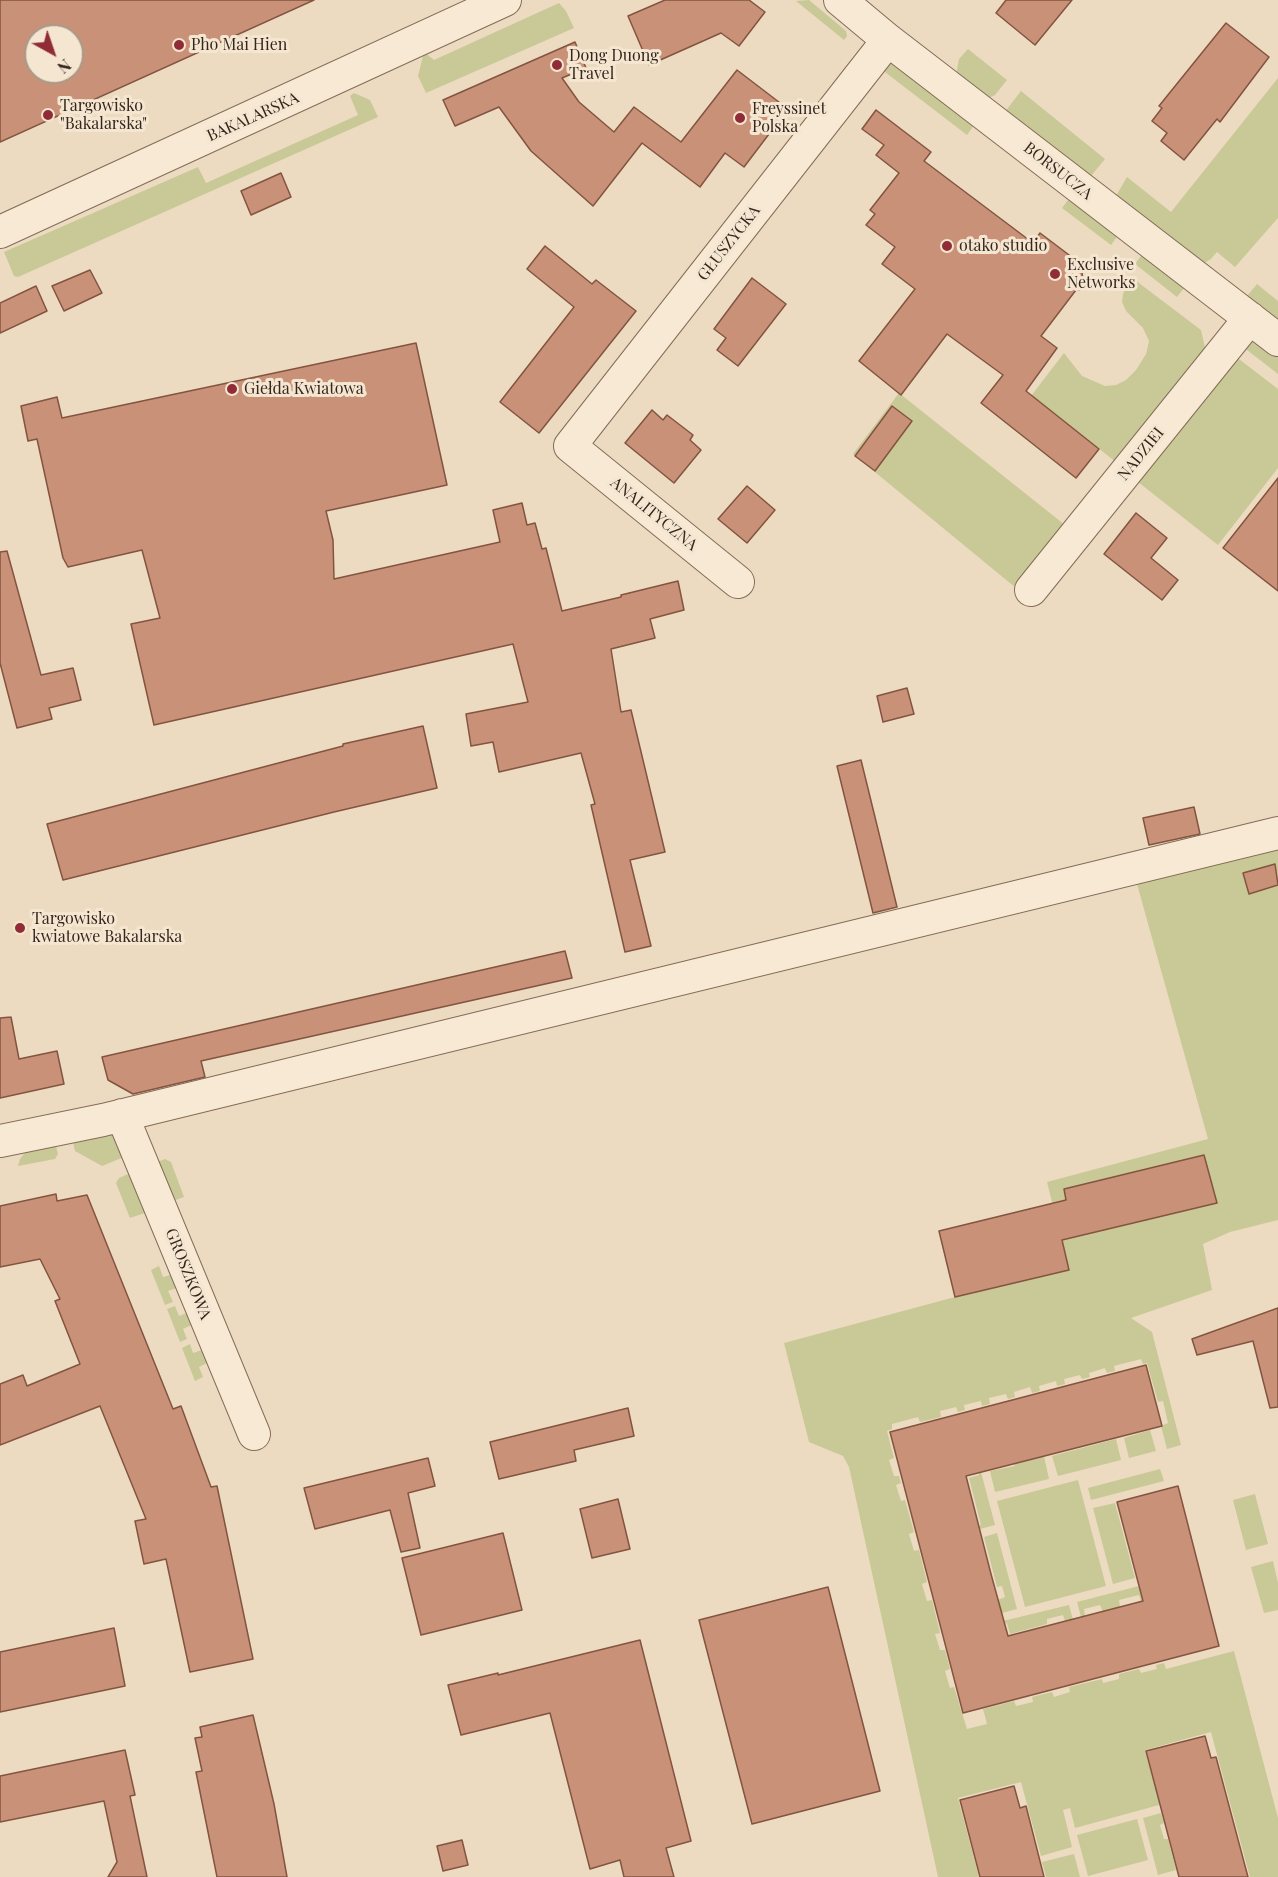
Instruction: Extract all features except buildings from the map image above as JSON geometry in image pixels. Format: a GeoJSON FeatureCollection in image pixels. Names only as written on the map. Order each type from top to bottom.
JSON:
{"type":"FeatureCollection","features":[{"type":"Feature","properties":{"kind":"street","name":"BAKALARSKA"},"geometry":{"type":"LineString","coordinates":[[0,232],[505,0]]}},
{"type":"Feature","properties":{"kind":"street","name":"BORSUCZA"},"geometry":{"type":"LineString","coordinates":[[840,0],[888,40],[1278,340]]}},
{"type":"Feature","properties":{"kind":"street","name":"GŁUSZYCKA"},"geometry":{"type":"LineString","coordinates":[[570,446],[888,40]]}},
{"type":"Feature","properties":{"kind":"street","name":"NADZIEI"},"geometry":{"type":"LineString","coordinates":[[1031,590],[1250,318]]}},
{"type":"Feature","properties":{"kind":"street","name":"ANALITYCZNA"},"geometry":{"type":"LineString","coordinates":[[570,446],[738,582]]}},
{"type":"Feature","properties":{"kind":"street"},"geometry":{"type":"LineString","coordinates":[[0,1140],[122,1114],[1278,833]]}},
{"type":"Feature","properties":{"kind":"street","name":"GROSZKOWA"},"geometry":{"type":"LineString","coordinates":[[122,1114],[254,1434]]}},
{"type":"Feature","properties":{"kind":"green space"},"geometry":{"type":"Polygon","coordinates":[[[809,0],[846,31],[847,36],[844,40],[796,1],[809,0]]]}},
{"type":"Feature","properties":{"kind":"green space"},"geometry":{"type":"Polygon","coordinates":[[[559,3],[566,11],[574,28],[426,93],[418,76],[424,52],[434,60],[559,3]]]}},
{"type":"Feature","properties":{"kind":"green space"},"geometry":{"type":"Polygon","coordinates":[[[968,49],[1007,80],[995,95],[987,99],[956,75],[959,59],[968,49]]]}},
{"type":"Feature","properties":{"kind":"green space"},"geometry":{"type":"Polygon","coordinates":[[[888,58],[975,124],[967,135],[877,66],[888,58]]]}},
{"type":"Feature","properties":{"kind":"green space"},"geometry":{"type":"Polygon","coordinates":[[[1278,78],[1278,218],[1235,267],[1217,252],[1201,265],[1116,196],[1127,177],[1171,212],[1278,78]]]}},
{"type":"Feature","properties":{"kind":"green space"},"geometry":{"type":"Polygon","coordinates":[[[1021,91],[1105,159],[1091,176],[1085,175],[1004,113],[1021,91]]]}},
{"type":"Feature","properties":{"kind":"green space"},"geometry":{"type":"Polygon","coordinates":[[[354,93],[370,100],[378,117],[18,277],[14,276],[4,252],[198,167],[206,183],[358,115],[350,96],[354,93]]]}},
{"type":"Feature","properties":{"kind":"green space"},"geometry":{"type":"Polygon","coordinates":[[[1072,199],[1119,234],[1111,245],[1062,208],[1068,200],[1072,199]]]}},
{"type":"Feature","properties":{"kind":"green space"},"geometry":{"type":"Polygon","coordinates":[[[1146,255],[1182,283],[1184,288],[1177,297],[1135,264],[1141,256],[1146,255]]]}},
{"type":"Feature","properties":{"kind":"green space"},"geometry":{"type":"Polygon","coordinates":[[[1131,277],[1201,330],[1206,352],[1116,462],[1031,396],[1064,353],[1082,376],[1105,386],[1116,385],[1126,380],[1136,370],[1146,354],[1149,341],[1143,328],[1126,311],[1122,302],[1131,277]]]}},
{"type":"Feature","properties":{"kind":"green space"},"geometry":{"type":"Polygon","coordinates":[[[1257,284],[1278,301],[1278,323],[1248,300],[1247,296],[1257,284]]]}},
{"type":"Feature","properties":{"kind":"green space"},"geometry":{"type":"Polygon","coordinates":[[[1249,334],[1278,357],[1278,374],[1238,343],[1249,334]]]}},
{"type":"Feature","properties":{"kind":"green space"},"geometry":{"type":"Polygon","coordinates":[[[1235,356],[1278,389],[1278,468],[1218,545],[1133,478],[1235,356]]]}},
{"type":"Feature","properties":{"kind":"green space"},"geometry":{"type":"Polygon","coordinates":[[[899,393],[1065,525],[1016,588],[853,454],[899,393]]]}},
{"type":"Feature","properties":{"kind":"green space"},"geometry":{"type":"Polygon","coordinates":[[[1278,849],[1278,1220],[1230,1232],[1203,1244],[1212,1290],[1131,1318],[1152,1332],[1181,1445],[1167,1449],[1161,1426],[1168,1423],[1163,1401],[1158,1402],[1147,1363],[1143,1364],[1141,1359],[1114,1366],[1115,1371],[1107,1373],[1105,1368],[1089,1373],[1090,1377],[1082,1379],[1080,1375],[1064,1379],[1065,1384],[1057,1386],[1056,1381],[1039,1386],[1040,1391],[1032,1393],[1030,1387],[1014,1392],[1015,1397],[1008,1399],[1006,1394],[989,1398],[990,1404],[982,1406],[981,1401],[964,1405],[965,1410],[958,1412],[956,1407],[940,1411],[941,1417],[920,1422],[918,1417],[892,1424],[892,1429],[887,1431],[894,1458],[889,1460],[894,1476],[899,1476],[901,1483],[896,1485],[901,1501],[905,1500],[914,1532],[909,1534],[914,1551],[919,1550],[927,1582],[922,1584],[927,1601],[932,1600],[940,1633],[935,1634],[940,1650],[945,1650],[950,1669],[945,1671],[950,1688],[954,1687],[967,1729],[987,1724],[983,1709],[1014,1701],[1016,1706],[1033,1702],[1032,1697],[1052,1692],[1054,1697],[1070,1692],[1069,1687],[1102,1679],[1103,1683],[1119,1679],[1119,1674],[1139,1669],[1141,1673],[1157,1669],[1156,1665],[1164,1663],[1166,1669],[1234,1651],[1278,1818],[1278,1877],[1250,1877],[1211,1732],[1145,1750],[1159,1805],[1075,1828],[1070,1808],[1063,1810],[1072,1847],[1041,1856],[1021,1782],[958,1798],[979,1877],[938,1877],[849,1467],[843,1456],[809,1442],[784,1343],[955,1297],[1069,1270],[1047,1182],[1208,1139],[1137,884],[1278,849]]]}},
{"type":"Feature","properties":{"kind":"green space"},"geometry":{"type":"Polygon","coordinates":[[[102,1132],[111,1134],[120,1140],[129,1155],[102,1166],[75,1151],[72,1138],[102,1132]]]}},
{"type":"Feature","properties":{"kind":"green space"},"geometry":{"type":"Polygon","coordinates":[[[55,1142],[58,1154],[55,1159],[18,1166],[26,1151],[55,1142]]]}},
{"type":"Feature","properties":{"kind":"green space"},"geometry":{"type":"Polygon","coordinates":[[[165,1159],[171,1162],[184,1197],[173,1201],[155,1163],[165,1159]]]}},
{"type":"Feature","properties":{"kind":"green space"},"geometry":{"type":"Polygon","coordinates":[[[135,1171],[148,1212],[130,1218],[116,1183],[119,1178],[135,1171]]]}},
{"type":"Feature","properties":{"kind":"green space"},"geometry":{"type":"Polygon","coordinates":[[[159,1266],[163,1277],[174,1274],[179,1287],[168,1291],[173,1302],[165,1305],[151,1270],[159,1266]]]}},
{"type":"Feature","properties":{"kind":"green space"},"geometry":{"type":"Polygon","coordinates":[[[175,1306],[179,1316],[190,1312],[194,1324],[183,1329],[187,1339],[180,1342],[167,1309],[175,1306]]]}},
{"type":"Feature","properties":{"kind":"green space"},"geometry":{"type":"Polygon","coordinates":[[[190,1344],[193,1353],[205,1349],[209,1362],[199,1367],[203,1377],[195,1381],[182,1348],[190,1344]]]}},
{"type":"Feature","properties":{"kind":"green space"},"geometry":{"type":"Polygon","coordinates":[[[1150,1430],[1156,1451],[1129,1458],[1124,1438],[1150,1430]]]}},
{"type":"Feature","properties":{"kind":"green space"},"geometry":{"type":"Polygon","coordinates":[[[1116,1439],[1121,1460],[1058,1476],[1052,1456],[1116,1439]]]}},
{"type":"Feature","properties":{"kind":"green space"},"geometry":{"type":"Polygon","coordinates":[[[1044,1456],[1049,1479],[995,1492],[990,1471],[1015,1466],[1014,1464],[1044,1456]]]}},
{"type":"Feature","properties":{"kind":"green space"},"geometry":{"type":"Polygon","coordinates":[[[1160,1469],[1164,1481],[1091,1500],[1088,1488],[1160,1469]]]}},
{"type":"Feature","properties":{"kind":"green space"},"geometry":{"type":"Polygon","coordinates":[[[981,1472],[995,1525],[980,1529],[981,1525],[969,1478],[981,1472]]]}},
{"type":"Feature","properties":{"kind":"green space"},"geometry":{"type":"Polygon","coordinates":[[[1078,1480],[1106,1586],[1025,1607],[997,1501],[1078,1480]]]}},
{"type":"Feature","properties":{"kind":"green space"},"geometry":{"type":"Polygon","coordinates":[[[1255,1494],[1268,1544],[1246,1550],[1233,1500],[1255,1494]]]}},
{"type":"Feature","properties":{"kind":"green space"},"geometry":{"type":"Polygon","coordinates":[[[1115,1503],[1135,1578],[1113,1584],[1093,1508],[1115,1503]]]}},
{"type":"Feature","properties":{"kind":"green space"},"geometry":{"type":"Polygon","coordinates":[[[997,1533],[1017,1609],[1002,1613],[998,1600],[1005,1597],[1002,1586],[997,1587],[984,1537],[997,1533]]]}},
{"type":"Feature","properties":{"kind":"green space"},"geometry":{"type":"Polygon","coordinates":[[[1273,1561],[1278,1583],[1278,1610],[1264,1613],[1251,1567],[1273,1561]]]}},
{"type":"Feature","properties":{"kind":"green space"},"geometry":{"type":"Polygon","coordinates":[[[1139,1586],[1143,1601],[1141,1602],[1139,1595],[1119,1600],[1120,1607],[1103,1612],[1100,1605],[1084,1609],[1085,1616],[1081,1617],[1077,1602],[1139,1586]]]}},
{"type":"Feature","properties":{"kind":"green space"},"geometry":{"type":"Polygon","coordinates":[[[1069,1605],[1073,1620],[1065,1621],[1063,1615],[1047,1619],[1047,1624],[1010,1634],[1007,1623],[1004,1624],[1003,1621],[1069,1605]]]}},
{"type":"Feature","properties":{"kind":"green space"},"geometry":{"type":"Polygon","coordinates":[[[1161,1813],[1164,1823],[1160,1825],[1164,1839],[1168,1839],[1176,1870],[1158,1875],[1143,1818],[1161,1813]]]}},
{"type":"Feature","properties":{"kind":"green space"},"geometry":{"type":"Polygon","coordinates":[[[1137,1819],[1148,1860],[1088,1876],[1077,1835],[1137,1819]]]}},
{"type":"Feature","properties":{"kind":"green space"},"geometry":{"type":"Polygon","coordinates":[[[1074,1854],[1080,1877],[1046,1877],[1042,1862],[1074,1854]]]}},
{"type":"Feature","properties":{"kind":"place","name":"Pho Mai Hien"},"geometry":{"type":"Point","coordinates":[179,45]}},
{"type":"Feature","properties":{"kind":"place","name":"Dong Duong Travel"},"geometry":{"type":"Point","coordinates":[557,65]}},
{"type":"Feature","properties":{"kind":"place","name":"Targowisko \"Bakalarska\""},"geometry":{"type":"Point","coordinates":[48,115]}},
{"type":"Feature","properties":{"kind":"place","name":"Freyssinet Polska"},"geometry":{"type":"Point","coordinates":[740,118]}},
{"type":"Feature","properties":{"kind":"place","name":"otako studio"},"geometry":{"type":"Point","coordinates":[947,246]}},
{"type":"Feature","properties":{"kind":"place","name":"Exclusive Networks"},"geometry":{"type":"Point","coordinates":[1055,274]}},
{"type":"Feature","properties":{"kind":"place","name":"Giełda Kwiatowa"},"geometry":{"type":"Point","coordinates":[232,389]}},
{"type":"Feature","properties":{"kind":"place","name":"Targowisko kwiatowe Bakalarska"},"geometry":{"type":"Point","coordinates":[20,928]}}]}
